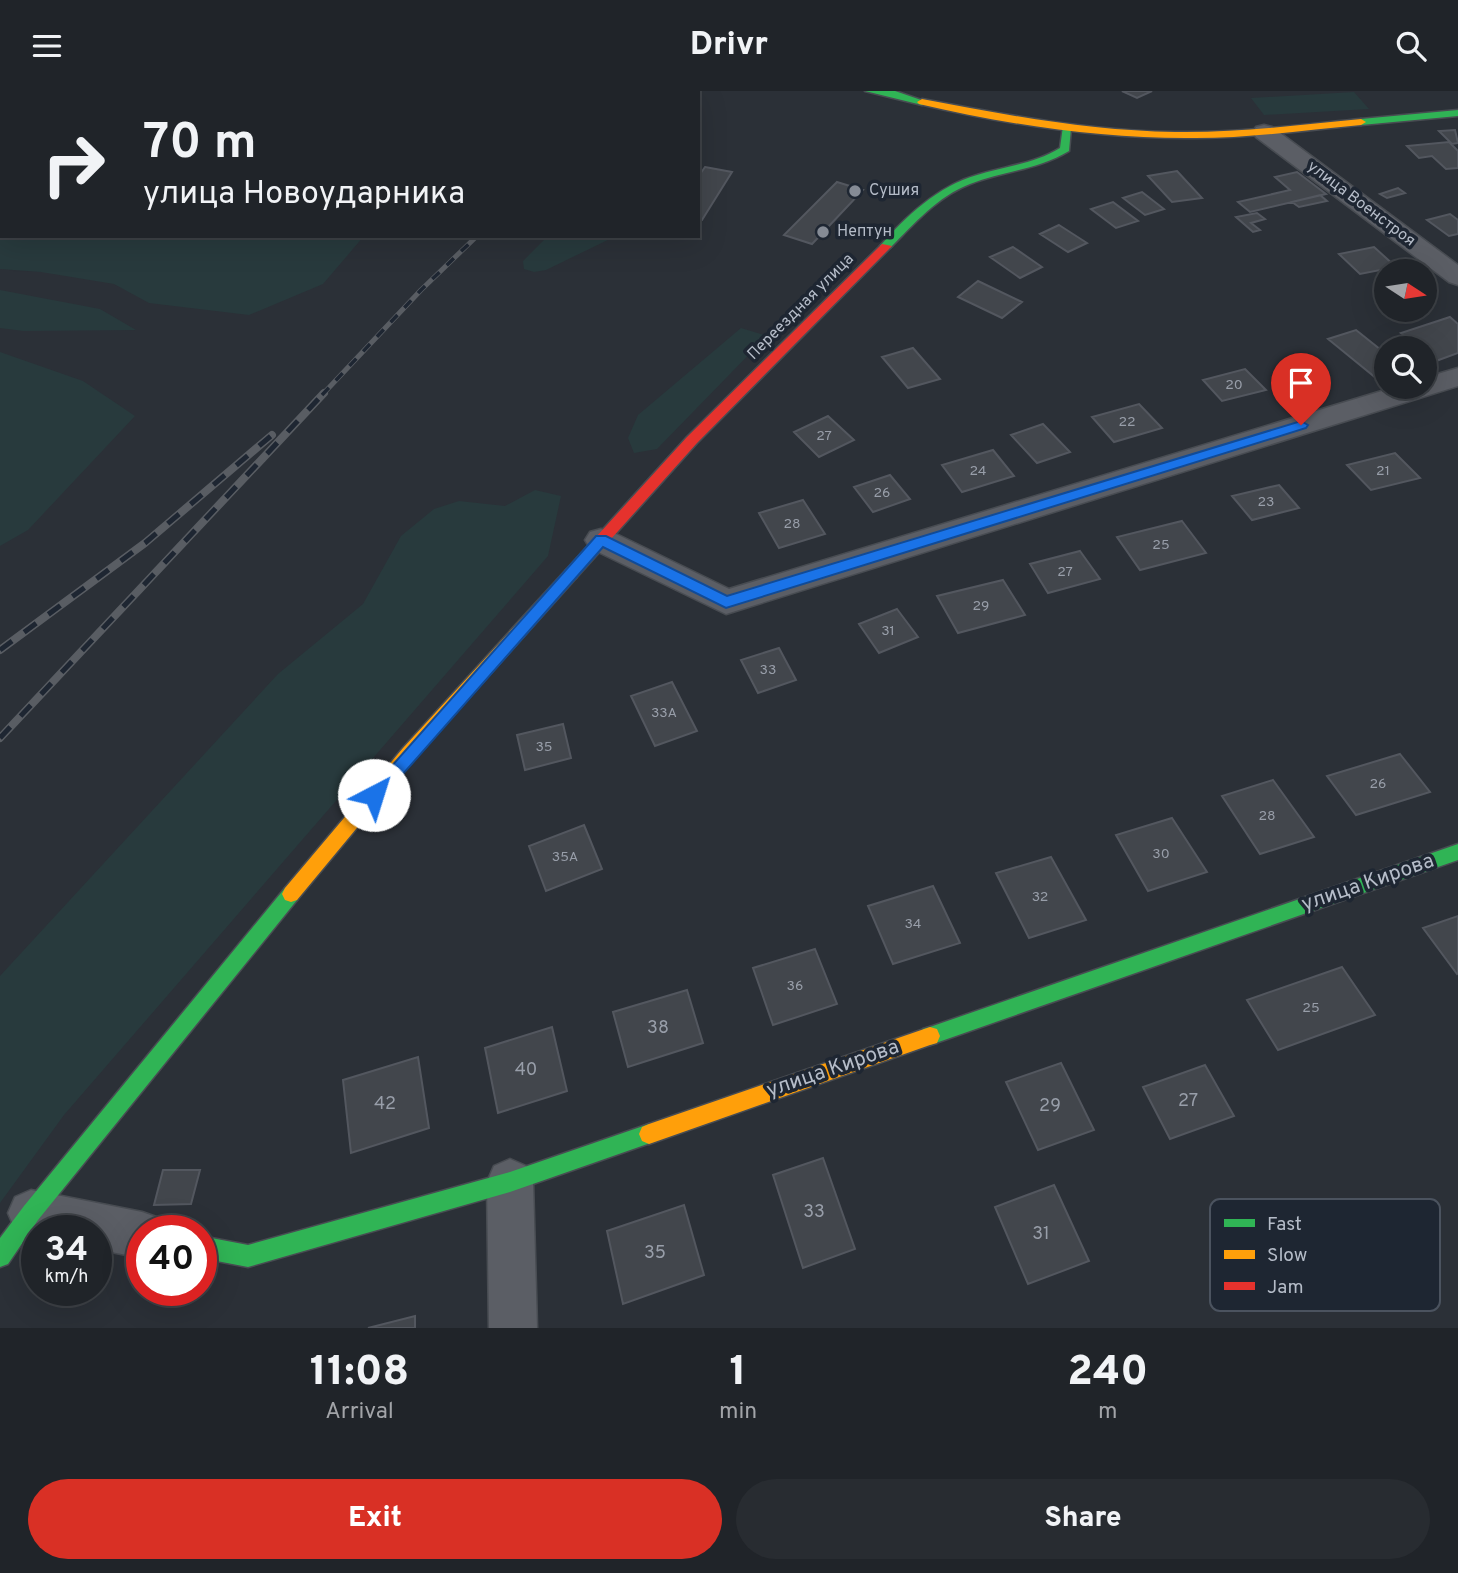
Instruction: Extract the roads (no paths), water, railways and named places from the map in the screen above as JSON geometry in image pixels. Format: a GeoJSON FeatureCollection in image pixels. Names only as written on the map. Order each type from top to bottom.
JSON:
{"type":"FeatureCollection","features":[{"type":"Feature","properties":{"kind":"street"},"geometry":{"type":"LineString","coordinates":[[870,91],[1066,128],[1175,135],[1264,132],[1458,113]]}},
{"type":"Feature","properties":{"kind":"street"},"geometry":{"type":"LineString","coordinates":[[885,91],[922,102]]}},
{"type":"Feature","properties":{"kind":"street","name":"Переездная улица"},"geometry":{"type":"LineString","coordinates":[[0,1256],[31,1213],[400,764],[692,440],[889,243],[950,188],[993,172],[1055,157],[1065,149],[1066,128]]}},
{"type":"Feature","properties":{"kind":"street","name":"улица Военстроя"},"geometry":{"type":"LineString","coordinates":[[1264,132],[1458,277]]}},
{"type":"Feature","properties":{"kind":"street"},"geometry":{"type":"LineString","coordinates":[[601,540],[726,602],[1458,377]]}},
{"type":"Feature","properties":{"kind":"street","name":"улица Кирова"},"geometry":{"type":"LineString","coordinates":[[217,1250],[248,1256],[510,1181],[1458,852]]}},
{"type":"Feature","properties":{"kind":"street"},"geometry":{"type":"LineString","coordinates":[[510,1181],[513,1328]]}},
{"type":"Feature","properties":{"kind":"street"},"geometry":{"type":"LineString","coordinates":[[31,1213],[126,1232]]}},
{"type":"Feature","properties":{"kind":"railway"},"geometry":{"type":"LineString","coordinates":[[322,395],[421,290],[475,238]]}},
{"type":"Feature","properties":{"kind":"railway"},"geometry":{"type":"LineString","coordinates":[[0,738],[324,393]]}},
{"type":"Feature","properties":{"kind":"railway"},"geometry":{"type":"LineString","coordinates":[[0,650],[145,543],[272,435]]}},
{"type":"Feature","properties":{"kind":"place","name":"Сушия"},"geometry":{"type":"Point","coordinates":[855,191]}},
{"type":"Feature","properties":{"kind":"place","name":"Нептун"},"geometry":{"type":"Point","coordinates":[823,232]}}]}
